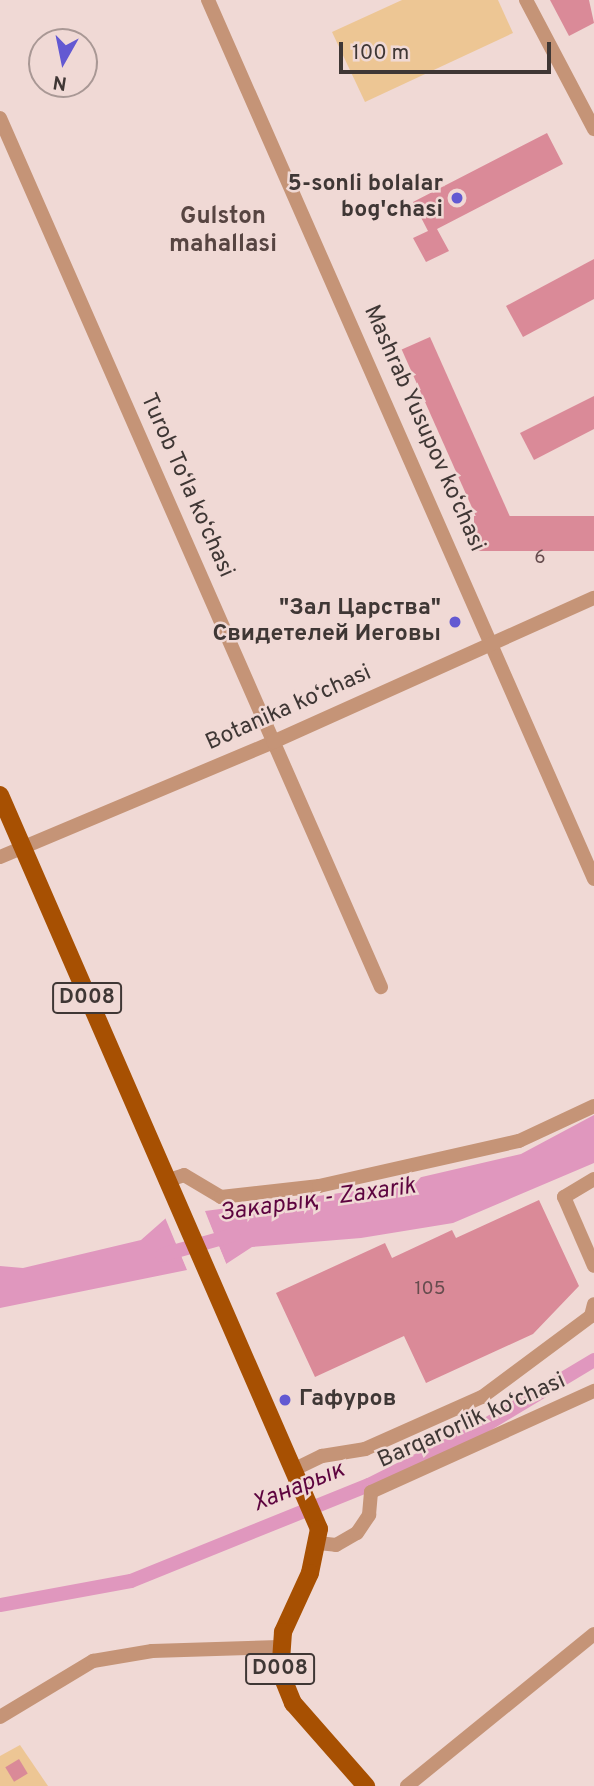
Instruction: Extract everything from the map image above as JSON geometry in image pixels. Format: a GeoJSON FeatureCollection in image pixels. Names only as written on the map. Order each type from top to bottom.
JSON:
{"type":"FeatureCollection","features":[{"type":"Feature","properties":{"kind":"main road","name":"D008"},"geometry":{"type":"LineString","coordinates":[[0,795],[174,1200],[295,1469],[319,1536],[279,1647],[281,1678],[293,1703],[366,1786]]}},
{"type":"Feature","properties":{"kind":"street","name":"Mashrab Yusupov ko‘chasi"},"geometry":{"type":"LineString","coordinates":[[208,0],[494,644],[594,879]]}},
{"type":"Feature","properties":{"kind":"street"},"geometry":{"type":"LineString","coordinates":[[526,0],[594,129]]}},
{"type":"Feature","properties":{"kind":"street","name":"Turob To‘la ko‘chasi"},"geometry":{"type":"LineString","coordinates":[[0,118],[381,987]]}},
{"type":"Feature","properties":{"kind":"street","name":"Botanika ko‘chasi"},"geometry":{"type":"LineString","coordinates":[[0,857],[273,742],[594,598]]}},
{"type":"Feature","properties":{"kind":"street"},"geometry":{"type":"LineString","coordinates":[[166,1181],[184,1175],[221,1197],[319,1186],[519,1142],[594,1106]]}},
{"type":"Feature","properties":{"kind":"street"},"geometry":{"type":"LineString","coordinates":[[594,1179],[564,1197],[594,1266]]}},
{"type":"Feature","properties":{"kind":"street"},"geometry":{"type":"LineString","coordinates":[[295,1469],[322,1456],[365,1449],[482,1397],[593,1312]]}},
{"type":"Feature","properties":{"kind":"street","name":"Barqarorlik ko‘chasi"},"geometry":{"type":"LineString","coordinates":[[319,1536],[336,1545],[356,1533],[369,1515],[371,1492],[594,1391]]}},
{"type":"Feature","properties":{"kind":"street"},"geometry":{"type":"LineString","coordinates":[[407,1786],[594,1634]]}},
{"type":"Feature","properties":{"kind":"street"},"geometry":{"type":"LineString","coordinates":[[0,1717],[93,1661],[152,1651],[279,1647]]}},
{"type":"Feature","properties":{"kind":"shaded area"},"geometry":{"type":"Polygon","coordinates":[[[402,0],[498,0],[513,33],[365,102],[332,32],[402,0]]]}},
{"type":"Feature","properties":{"kind":"shaded area"},"geometry":{"type":"Polygon","coordinates":[[[20,1745],[48,1786],[0,1786],[0,1756],[20,1745]]]}},
{"type":"Feature","properties":{"kind":"water"},"geometry":{"type":"Polygon","coordinates":[[[594,1115],[594,1163],[453,1223],[361,1238],[252,1247],[226,1264],[205,1211],[370,1189],[521,1154],[594,1115]]]}},
{"type":"Feature","properties":{"kind":"water"},"geometry":{"type":"Polygon","coordinates":[[[166,1218],[187,1270],[0,1308],[0,1266],[23,1268],[141,1240],[166,1218]]]}},
{"type":"Feature","properties":{"kind":"pier"},"geometry":{"type":"Polygon","coordinates":[[[203,1208],[228,1268],[223,1266],[203,1208]]]}},
{"type":"Feature","properties":{"kind":"pier"},"geometry":{"type":"Polygon","coordinates":[[[164,1215],[169,1217],[189,1273],[179,1251],[164,1215]]]}},
{"type":"Feature","properties":{"kind":"building"},"geometry":{"type":"Polygon","coordinates":[[[550,0],[589,0],[594,23],[569,36],[550,0]]]}},
{"type":"Feature","properties":{"kind":"building"},"geometry":{"type":"Polygon","coordinates":[[[547,133],[563,164],[437,229],[449,251],[426,262],[413,238],[428,231],[413,202],[547,133]]]}},
{"type":"Feature","properties":{"kind":"building"},"geometry":{"type":"Polygon","coordinates":[[[594,259],[594,299],[523,337],[506,306],[594,259]]]}},
{"type":"Feature","properties":{"kind":"building"},"geometry":{"type":"Polygon","coordinates":[[[430,337],[514,525],[485,538],[402,350],[430,337]]]}},
{"type":"Feature","properties":{"kind":"building"},"geometry":{"type":"Polygon","coordinates":[[[594,396],[594,429],[534,460],[520,433],[594,396]]]}},
{"type":"Feature","properties":{"kind":"building"},"geometry":{"type":"Polygon","coordinates":[[[474,516],[594,516],[594,551],[474,551],[474,516]]]}},
{"type":"Feature","properties":{"kind":"building"},"geometry":{"type":"Polygon","coordinates":[[[539,1200],[579,1286],[533,1334],[426,1383],[404,1336],[315,1377],[276,1293],[385,1243],[392,1258],[452,1230],[456,1238],[539,1200]]]}},
{"type":"Feature","properties":{"kind":"building"},"geometry":{"type":"Polygon","coordinates":[[[19,1759],[28,1774],[14,1782],[5,1767],[19,1759]]]}},
{"type":"Feature","properties":{"kind":"waterway","name":"Закарық - Zaxarik"},"geometry":{"type":"LineString","coordinates":[[162,1255],[233,1235]]}},
{"type":"Feature","properties":{"kind":"waterway","name":"Ханарык"},"geometry":{"type":"LineString","coordinates":[[0,1605],[131,1581],[369,1485],[476,1431],[594,1360]]}},
{"type":"Feature","properties":{"kind":"place","name":"5-sonli bolalar bog'chasi"},"geometry":{"type":"Point","coordinates":[457,198]}},
{"type":"Feature","properties":{"kind":"place","name":"\"Зал Царства\" Свидетелей Иеговы"},"geometry":{"type":"Point","coordinates":[455,622]}},
{"type":"Feature","properties":{"kind":"place","name":"Гафуров"},"geometry":{"type":"Point","coordinates":[285,1400]}},
{"type":"Feature","properties":{"kind":"district","name":"Gulston mahallasi"},"geometry":{"type":"Point","coordinates":[223,232]}}]}
